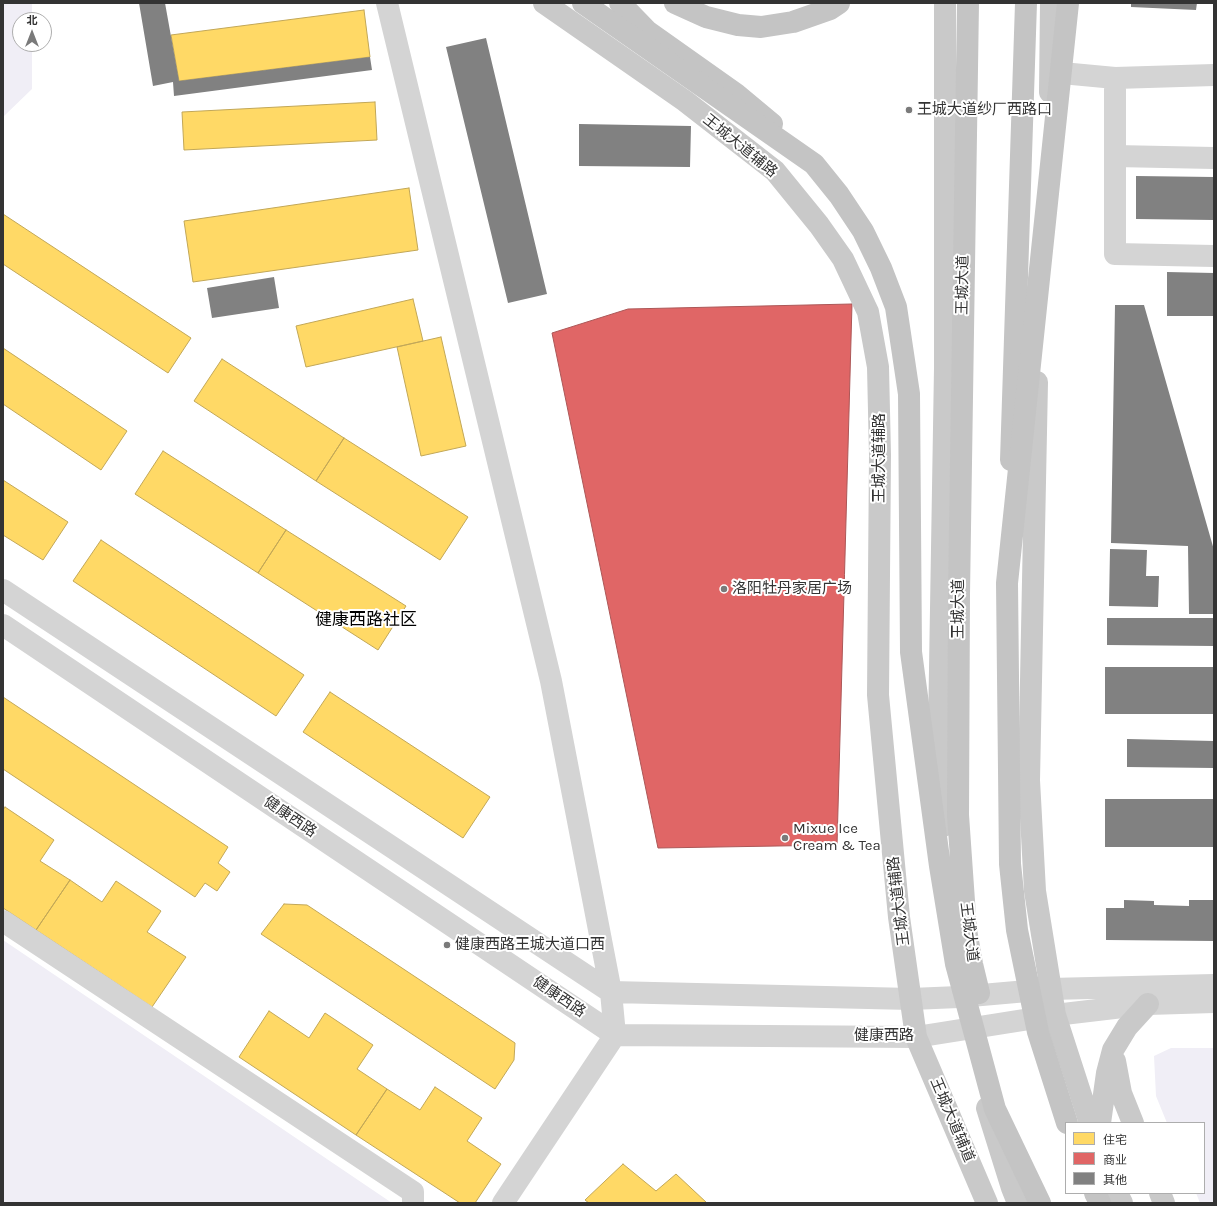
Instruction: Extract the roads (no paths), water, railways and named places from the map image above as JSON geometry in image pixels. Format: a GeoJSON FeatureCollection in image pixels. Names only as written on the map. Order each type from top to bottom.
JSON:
{"type":"FeatureCollection","features":[{"type":"Feature","properties":{"kind":"highway"},"geometry":{"type":"LineString","coordinates":[[583,3],[814,164]]}},
{"type":"Feature","properties":{"kind":"highway"},"geometry":{"type":"LineString","coordinates":[[620,3],[647,31],[736,94],[786,135],[814,164],[839,195],[863,231],[881,268],[896,307],[909,394],[910,652],[956,964],[995,1109],[1040,1203]]}},
{"type":"Feature","properties":{"kind":"highway"},"geometry":{"type":"LineString","coordinates":[[675,3],[706,17],[738,25],[761,27],[793,22],[830,9],[839,3]]}},
{"type":"Feature","properties":{"kind":"highway","name":"王城大道"},"geometry":{"type":"LineString","coordinates":[[968,3],[959,602],[958,815],[966,930],[972,964],[1009,1109],[1044,1203]]}},
{"type":"Feature","properties":{"kind":"highway"},"geometry":{"type":"LineString","coordinates":[[1016,3],[1007,583],[1010,864],[1017,930],[1038,1032],[1067,1122]]}},
{"type":"Feature","properties":{"kind":"highway"},"geometry":{"type":"LineString","coordinates":[[1007,583],[1026,3]]}},
{"type":"Feature","properties":{"kind":"highway"},"geometry":{"type":"LineString","coordinates":[[1007,583],[1068,3]]}},
{"type":"Feature","properties":{"kind":"highway"},"geometry":{"type":"LineString","coordinates":[[1096,1194],[1100,1203]]}},
{"type":"Feature","properties":{"kind":"main road","name":"王城大道辅路"},"geometry":{"type":"LineString","coordinates":[[544,3],[569,9],[775,171],[819,225],[844,259],[868,312],[878,367],[880,455],[878,695],[899,909],[916,1037]]}},
{"type":"Feature","properties":{"kind":"main road"},"geometry":{"type":"LineString","coordinates":[[945,3],[945,368],[939,729],[943,838],[958,997],[964,1029],[1005,1166],[1018,1203]]}},
{"type":"Feature","properties":{"kind":"main road"},"geometry":{"type":"LineString","coordinates":[[1051,3],[1051,72],[1037,367],[1029,780],[1035,891],[1050,989],[1055,1015],[1090,1122]]}},
{"type":"Feature","properties":{"kind":"main road"},"geometry":{"type":"LineString","coordinates":[[1100,1122],[1107,1074],[1113,1050],[1127,1027],[1148,1004]]}},
{"type":"Feature","properties":{"kind":"main road","name":"王城大道辅道"},"geometry":{"type":"LineString","coordinates":[[916,1037],[987,1203]]}},
{"type":"Feature","properties":{"kind":"main road"},"geometry":{"type":"LineString","coordinates":[[1113,1050],[1121,1093],[1133,1122]]}},
{"type":"Feature","properties":{"kind":"main road"},"geometry":{"type":"LineString","coordinates":[[1118,1194],[1122,1203]]}},
{"type":"Feature","properties":{"kind":"street"},"geometry":{"type":"LineString","coordinates":[[387,3],[551,681],[611,992],[615,1035],[503,1203]]}},
{"type":"Feature","properties":{"kind":"street"},"geometry":{"type":"LineString","coordinates":[[1051,72],[1115,78],[1214,75]]}},
{"type":"Feature","properties":{"kind":"street"},"geometry":{"type":"LineString","coordinates":[[1115,78],[1115,254],[1214,256]]}},
{"type":"Feature","properties":{"kind":"street"},"geometry":{"type":"LineString","coordinates":[[1115,156],[1214,158]]}},
{"type":"Feature","properties":{"kind":"street","name":"健康西路"},"geometry":{"type":"LineString","coordinates":[[3,590],[611,992]]}},
{"type":"Feature","properties":{"kind":"street","name":"健康西路"},"geometry":{"type":"LineString","coordinates":[[3,625],[615,1035],[916,1037],[1055,1015],[1148,1004],[1214,1002]]}},
{"type":"Feature","properties":{"kind":"street"},"geometry":{"type":"LineString","coordinates":[[3,921],[413,1192],[413,1203]]}},
{"type":"Feature","properties":{"kind":"street"},"geometry":{"type":"LineString","coordinates":[[611,992],[911,999],[958,997],[1050,989],[1214,985]]}},
{"type":"Feature","properties":{"kind":"place","name":"王城大道纱厂西路口"},"geometry":{"type":"Point","coordinates":[909,110]}},
{"type":"Feature","properties":{"kind":"place","name":"洛阳牡丹家居广场"},"geometry":{"type":"Point","coordinates":[724,589]}},
{"type":"Feature","properties":{"kind":"place","name":"Mixue Ice Cream & Tea"},"geometry":{"type":"Point","coordinates":[785,838]}},
{"type":"Feature","properties":{"kind":"place","name":"健康西路王城大道口西"},"geometry":{"type":"Point","coordinates":[447,945]}},
{"type":"Feature","properties":{"kind":"district","name":"健康西路社区"},"geometry":{"type":"Point","coordinates":[366,620]}}]}
